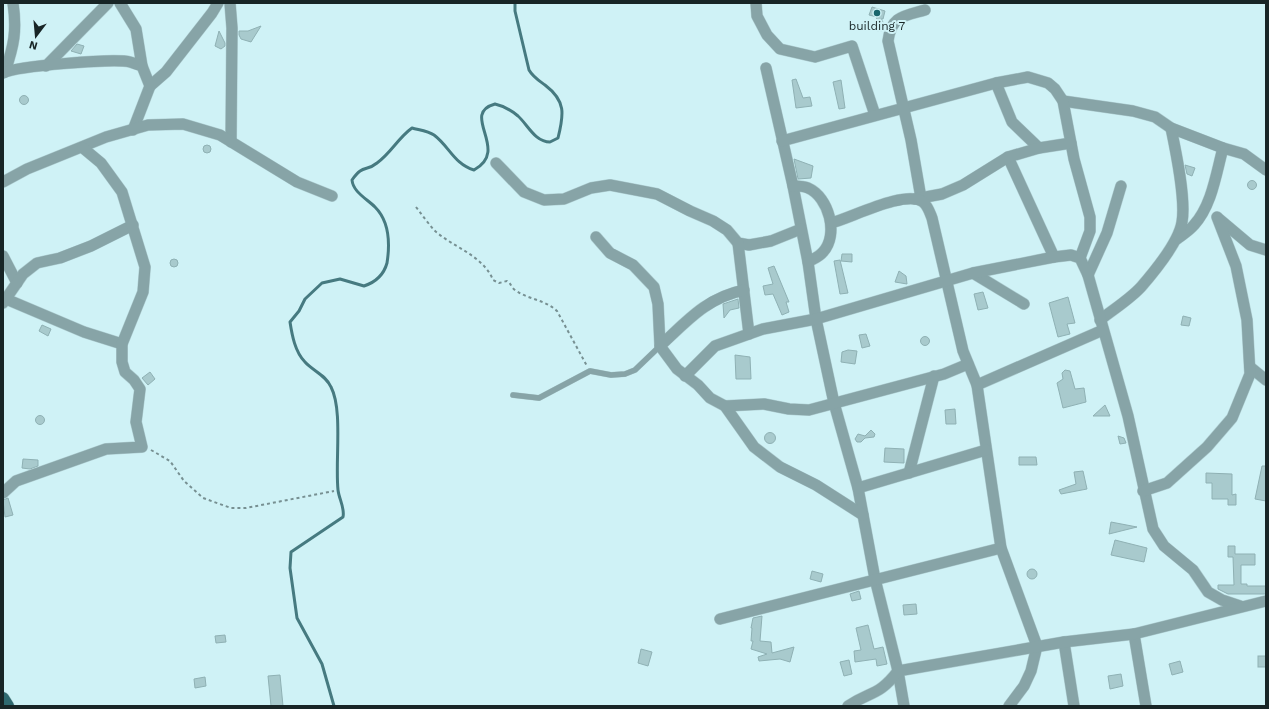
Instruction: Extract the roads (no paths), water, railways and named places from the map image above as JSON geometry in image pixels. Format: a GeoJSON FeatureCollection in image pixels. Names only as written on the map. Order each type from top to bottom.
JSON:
{"type":"FeatureCollection","features":[{"type":"Feature","properties":{"kind":"main road"},"geometry":{"type":"LineString","coordinates":[[3,698],[8,706]]}},
{"type":"Feature","properties":{"kind":"street"},"geometry":{"type":"LineString","coordinates":[[13,3],[16,26],[8,48],[4,72],[46,66],[111,61],[130,62],[142,66]]}},
{"type":"Feature","properties":{"kind":"street"},"geometry":{"type":"LineString","coordinates":[[46,66],[108,3]]}},
{"type":"Feature","properties":{"kind":"street"},"geometry":{"type":"LineString","coordinates":[[120,3],[136,29],[142,66],[150,86]]}},
{"type":"Feature","properties":{"kind":"street"},"geometry":{"type":"LineString","coordinates":[[133,130],[150,86],[166,72],[212,13],[218,3]]}},
{"type":"Feature","properties":{"kind":"street"},"geometry":{"type":"LineString","coordinates":[[230,3],[232,28],[231,142]]}},
{"type":"Feature","properties":{"kind":"street"},"geometry":{"type":"LineString","coordinates":[[756,3],[757,16],[767,35],[780,49],[815,56],[852,46],[875,115]]}},
{"type":"Feature","properties":{"kind":"street"},"geometry":{"type":"LineString","coordinates":[[925,10],[901,17],[893,22],[889,30],[888,41],[904,106],[918,198],[927,206],[932,218],[945,280],[968,364],[976,385],[1002,548],[1037,646],[1031,671],[1024,686],[1009,706]]}},
{"type":"Feature","properties":{"kind":"street"},"geometry":{"type":"LineString","coordinates":[[766,68],[793,186],[808,262],[816,319],[834,403],[858,488],[875,579],[898,670],[904,706]]}},
{"type":"Feature","properties":{"kind":"street"},"geometry":{"type":"LineString","coordinates":[[782,141],[904,106],[996,83],[1028,77],[1048,83],[1055,89],[1063,101],[1071,143],[1090,217],[1090,231],[1080,258],[1088,275],[1128,416],[1143,491],[1153,529],[1164,546],[1194,570],[1208,592],[1222,600],[1240,606]]}},
{"type":"Feature","properties":{"kind":"street"},"geometry":{"type":"LineString","coordinates":[[996,83],[1012,122],[1039,148]]}},
{"type":"Feature","properties":{"kind":"street"},"geometry":{"type":"LineString","coordinates":[[1063,101],[1133,111],[1155,117],[1171,128],[1223,148],[1244,154],[1265,168]]}},
{"type":"Feature","properties":{"kind":"street"},"geometry":{"type":"LineString","coordinates":[[3,182],[27,169],[83,148],[106,137],[148,125],[183,124],[220,136],[298,182],[332,196]]}},
{"type":"Feature","properties":{"kind":"street"},"geometry":{"type":"LineString","coordinates":[[1171,128],[1177,155],[1183,213],[1182,223],[1177,239]]}},
{"type":"Feature","properties":{"kind":"street"},"geometry":{"type":"LineString","coordinates":[[831,223],[898,200],[942,194],[963,185],[1008,157],[1039,148],[1071,143]]}},
{"type":"Feature","properties":{"kind":"street"},"geometry":{"type":"LineString","coordinates":[[3,494],[16,481],[106,448],[142,447],[136,422],[140,389],[134,380],[125,372],[122,362],[122,344],[143,292],[145,267],[122,192],[101,163],[83,148]]}},
{"type":"Feature","properties":{"kind":"street"},"geometry":{"type":"LineString","coordinates":[[976,385],[1102,325],[1140,287],[1177,239],[1194,226],[1206,207],[1212,192],[1223,148]]}},
{"type":"Feature","properties":{"kind":"street"},"geometry":{"type":"LineString","coordinates":[[1008,157],[1054,257]]}},
{"type":"Feature","properties":{"kind":"street"},"geometry":{"type":"LineString","coordinates":[[496,162],[524,192],[544,200],[564,199],[591,188],[610,185],[658,194],[713,221],[727,230],[738,243],[750,334]]}},
{"type":"Feature","properties":{"kind":"street"},"geometry":{"type":"LineString","coordinates":[[793,186],[807,187],[818,194],[826,206],[831,223],[829,240],[824,251],[808,262]]}},
{"type":"Feature","properties":{"kind":"street"},"geometry":{"type":"LineString","coordinates":[[1088,275],[1106,233],[1121,186]]}},
{"type":"Feature","properties":{"kind":"street"},"geometry":{"type":"LineString","coordinates":[[1206,207],[1250,245],[1266,250]]}},
{"type":"Feature","properties":{"kind":"street"},"geometry":{"type":"LineString","coordinates":[[1143,491],[1167,483],[1207,447],[1232,418],[1250,374],[1247,320],[1236,266],[1217,217]]}},
{"type":"Feature","properties":{"kind":"street"},"geometry":{"type":"LineString","coordinates":[[122,344],[84,332],[5,301],[23,274],[37,263],[60,258],[91,246],[133,225]]}},
{"type":"Feature","properties":{"kind":"street"},"geometry":{"type":"LineString","coordinates":[[738,243],[749,246],[772,240],[801,229]]}},
{"type":"Feature","properties":{"kind":"street"},"geometry":{"type":"LineString","coordinates":[[596,237],[610,253],[633,265],[654,287],[658,304],[660,346],[677,369],[710,398],[725,406],[754,447],[780,467],[816,485],[863,515]]}},
{"type":"Feature","properties":{"kind":"street"},"geometry":{"type":"LineString","coordinates":[[686,376],[715,346],[750,334],[816,319],[973,273],[1054,257],[1071,255],[1080,258]]}},
{"type":"Feature","properties":{"kind":"street"},"geometry":{"type":"LineString","coordinates":[[3,256],[17,284]]}},
{"type":"Feature","properties":{"kind":"street"},"geometry":{"type":"LineString","coordinates":[[973,273],[1024,304]]}},
{"type":"Feature","properties":{"kind":"street"},"geometry":{"type":"LineString","coordinates":[[660,346],[694,314],[718,297],[744,290]]}},
{"type":"Feature","properties":{"kind":"street"},"geometry":{"type":"LineString","coordinates":[[725,406],[764,404],[789,409],[809,410],[934,376],[968,364]]}},
{"type":"Feature","properties":{"kind":"street"},"geometry":{"type":"LineString","coordinates":[[1250,367],[1266,380]]}},
{"type":"Feature","properties":{"kind":"street"},"geometry":{"type":"LineString","coordinates":[[909,473],[934,376]]}},
{"type":"Feature","properties":{"kind":"street"},"geometry":{"type":"LineString","coordinates":[[858,488],[986,450]]}},
{"type":"Feature","properties":{"kind":"street"},"geometry":{"type":"LineString","coordinates":[[720,619],[1002,548]]}},
{"type":"Feature","properties":{"kind":"street"},"geometry":{"type":"LineString","coordinates":[[848,706],[886,686],[898,670],[1037,646],[1134,634],[1240,606],[1266,601]]}},
{"type":"Feature","properties":{"kind":"street"},"geometry":{"type":"LineString","coordinates":[[1134,634],[1146,706]]}},
{"type":"Feature","properties":{"kind":"street"},"geometry":{"type":"LineString","coordinates":[[1064,642],[1074,706]]}},
{"type":"Feature","properties":{"kind":"lane"},"geometry":{"type":"LineString","coordinates":[[512,396],[539,398],[590,371],[611,375],[625,374],[635,370],[660,346]]}},
{"type":"Feature","properties":{"kind":"waterway"},"geometry":{"type":"LineString","coordinates":[[334,706],[322,664],[297,618],[290,568],[291,552],[343,517],[337,478],[337,409],[335,397],[329,383],[323,376],[308,365],[296,348],[290,322],[299,311],[305,299],[322,283],[340,279],[364,286],[376,280],[384,271],[387,263],[388,248],[386,226],[380,213],[358,192],[352,180],[359,172],[373,166],[382,159],[412,128],[434,135],[461,164],[474,170],[484,162],[488,153],[482,124],[482,116],[485,109],[495,104],[505,107],[516,114],[540,139],[550,142],[558,138],[562,108],[560,102],[552,91],[532,75],[529,70],[515,11],[515,3]]}},
{"type":"Feature","properties":{"kind":"place","name":"building 7"},"geometry":{"type":"Point","coordinates":[877,13]}}]}
